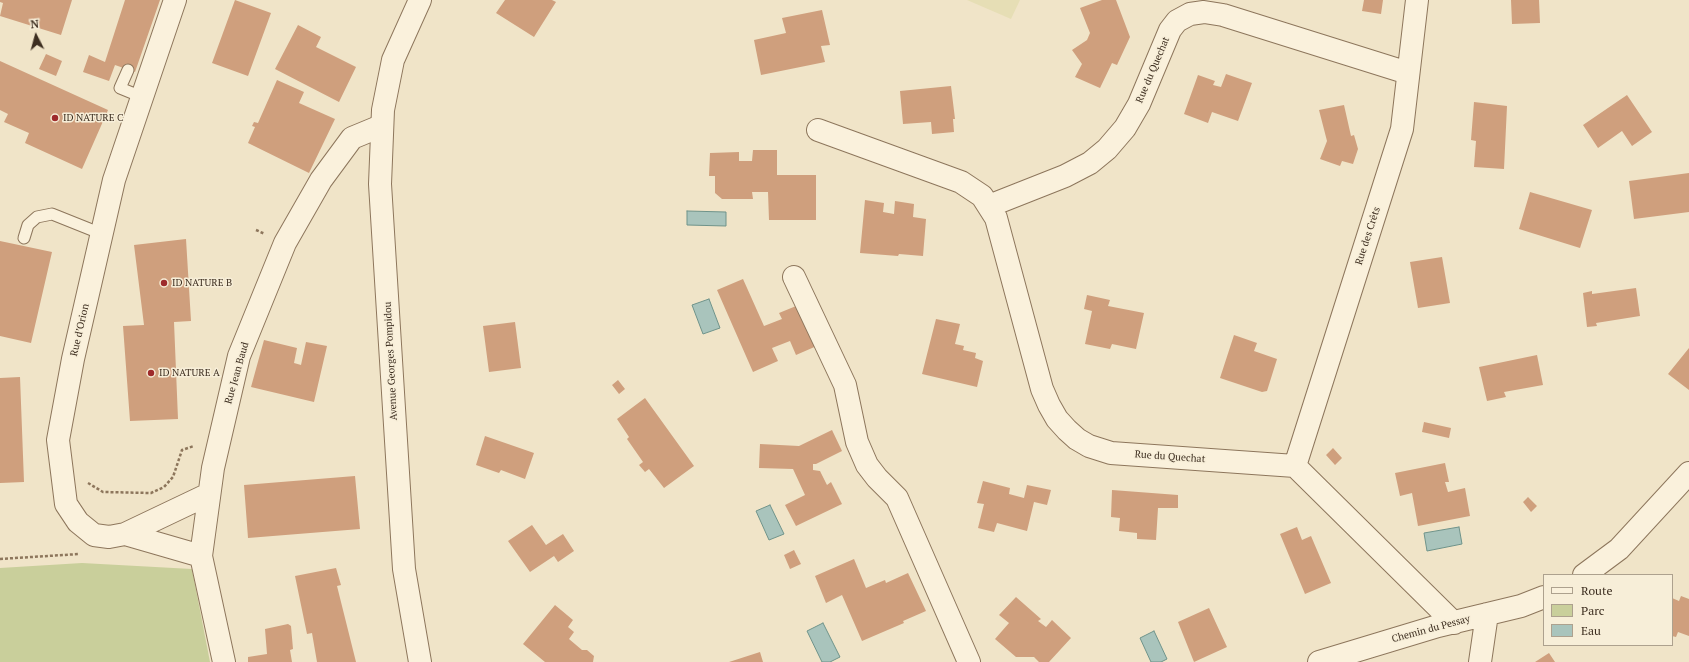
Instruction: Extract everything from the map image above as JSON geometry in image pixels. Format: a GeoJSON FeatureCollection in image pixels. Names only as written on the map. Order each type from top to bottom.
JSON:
{"type":"FeatureCollection","features":[{"type":"Feature","properties":{"kind":"street","name":"Rue d’Orion"},"geometry":{"type":"LineString","coordinates":[[175,0],[114,180],[73,359],[58,440],[66,504],[78,522],[94,535],[109,537],[125,534],[209,494]]}},
{"type":"Feature","properties":{"kind":"street","name":"Avenue Georges Pompidou"},"geometry":{"type":"LineString","coordinates":[[420,0],[393,60],[381,126],[380,184],[404,562],[420,662]]}},
{"type":"Feature","properties":{"kind":"street","name":"Rue des Crêts"},"geometry":{"type":"LineString","coordinates":[[1295,466],[1402,129],[1416,0]]}},
{"type":"Feature","properties":{"kind":"street","name":"Rue du Quechat"},"geometry":{"type":"LineString","coordinates":[[989,206],[1065,176],[1090,163],[1107,149],[1125,128],[1139,104],[1170,30],[1177,21],[1190,14],[1204,12],[1223,15],[1408,73]]}},
{"type":"Feature","properties":{"kind":"street","name":"Rue Jean Baud"},"geometry":{"type":"LineString","coordinates":[[224,662],[201,556],[217,448],[239,356],[285,243],[321,180],[352,138],[381,126]]}},
{"type":"Feature","properties":{"kind":"street","name":"Rue du Quechat"},"geometry":{"type":"LineString","coordinates":[[818,130],[961,182],[982,196],[996,218],[1042,389],[1049,405],[1067,430],[1089,446],[1111,453],[1295,466]]}},
{"type":"Feature","properties":{"kind":"street"},"geometry":{"type":"LineString","coordinates":[[794,276],[845,385],[857,442],[867,465],[877,478],[897,498],[969,662]]}},
{"type":"Feature","properties":{"kind":"street"},"geometry":{"type":"LineString","coordinates":[[1295,466],[1454,623]]}},
{"type":"Feature","properties":{"kind":"street"},"geometry":{"type":"LineString","coordinates":[[1585,574],[1618,550],[1689,473]]}},
{"type":"Feature","properties":{"kind":"street"},"geometry":{"type":"LineString","coordinates":[[125,534],[201,556]]}},
{"type":"Feature","properties":{"kind":"street","name":"Chemin du Pessay"},"geometry":{"type":"LineString","coordinates":[[1319,662],[1454,623],[1521,606],[1543,597]]}},
{"type":"Feature","properties":{"kind":"street"},"geometry":{"type":"LineString","coordinates":[[1480,662],[1487,614]]}},
{"type":"Feature","properties":{"kind":"lane"},"geometry":{"type":"LineString","coordinates":[[128,70],[120,88],[142,97]]}},
{"type":"Feature","properties":{"kind":"lane"},"geometry":{"type":"LineString","coordinates":[[24,238],[28,225],[37,217],[52,214],[102,234]]}},
{"type":"Feature","properties":{"kind":"path"},"geometry":{"type":"LineString","coordinates":[[85,478],[88,483],[103,492],[151,493],[164,487],[173,477],[182,450],[191,446],[217,448]]}},
{"type":"Feature","properties":{"kind":"shaded area"},"geometry":{"type":"Polygon","coordinates":[[[967,0],[1020,0],[1011,19],[967,0]]]}},
{"type":"Feature","properties":{"kind":"green space"},"geometry":{"type":"Polygon","coordinates":[[[82,563],[192,569],[210,662],[0,662],[0,568],[82,563]]]}},
{"type":"Feature","properties":{"kind":"water"},"geometry":{"type":"Polygon","coordinates":[[[687,211],[726,212],[726,226],[687,225],[687,211]]]}},
{"type":"Feature","properties":{"kind":"water"},"geometry":{"type":"Polygon","coordinates":[[[709,299],[720,328],[703,334],[692,305],[709,299]]]}},
{"type":"Feature","properties":{"kind":"water"},"geometry":{"type":"Polygon","coordinates":[[[770,505],[784,534],[769,540],[756,511],[770,505]]]}},
{"type":"Feature","properties":{"kind":"water"},"geometry":{"type":"Polygon","coordinates":[[[1459,527],[1462,544],[1427,551],[1424,533],[1459,527]]]}},
{"type":"Feature","properties":{"kind":"water"},"geometry":{"type":"Polygon","coordinates":[[[823,623],[840,657],[830,662],[822,662],[807,631],[823,623]]]}},
{"type":"Feature","properties":{"kind":"water"},"geometry":{"type":"Polygon","coordinates":[[[1154,631],[1167,659],[1161,662],[1151,662],[1140,638],[1154,631]]]}},
{"type":"Feature","properties":{"kind":"building"},"geometry":{"type":"Polygon","coordinates":[[[0,0],[72,0],[61,35],[0,16],[3,3],[0,2],[0,0]]]}},
{"type":"Feature","properties":{"kind":"building"},"geometry":{"type":"Polygon","coordinates":[[[125,0],[160,0],[135,72],[115,65],[109,81],[83,72],[89,55],[105,62],[125,0]]]}},
{"type":"Feature","properties":{"kind":"building"},"geometry":{"type":"Polygon","coordinates":[[[235,0],[271,13],[248,76],[212,63],[235,0]]]}},
{"type":"Feature","properties":{"kind":"building"},"geometry":{"type":"Polygon","coordinates":[[[505,0],[552,0],[556,2],[534,37],[496,13],[505,0]]]}},
{"type":"Feature","properties":{"kind":"building"},"geometry":{"type":"Polygon","coordinates":[[[1102,0],[1116,0],[1130,37],[1117,65],[1112,63],[1100,88],[1075,77],[1082,64],[1072,50],[1087,40],[1090,33],[1080,8],[1102,0]]]}},
{"type":"Feature","properties":{"kind":"building"},"geometry":{"type":"Polygon","coordinates":[[[1364,0],[1383,0],[1381,14],[1362,11],[1364,0]]]}},
{"type":"Feature","properties":{"kind":"building"},"geometry":{"type":"Polygon","coordinates":[[[1511,0],[1539,0],[1540,23],[1512,24],[1511,0]]]}},
{"type":"Feature","properties":{"kind":"building"},"geometry":{"type":"Polygon","coordinates":[[[822,10],[830,45],[821,46],[825,62],[761,75],[754,40],[786,33],[782,18],[822,10]]]}},
{"type":"Feature","properties":{"kind":"building"},"geometry":{"type":"Polygon","coordinates":[[[298,25],[321,37],[316,47],[356,67],[339,102],[275,69],[298,25]]]}},
{"type":"Feature","properties":{"kind":"building"},"geometry":{"type":"Polygon","coordinates":[[[46,54],[62,61],[56,76],[39,69],[46,54]]]}},
{"type":"Feature","properties":{"kind":"building","name":"ID NATURE C"},"geometry":{"type":"Polygon","coordinates":[[[0,61],[108,110],[82,169],[25,143],[29,133],[4,122],[8,114],[0,110],[0,61]]]}},
{"type":"Feature","properties":{"kind":"building"},"geometry":{"type":"Polygon","coordinates":[[[1226,74],[1252,83],[1238,121],[1212,112],[1208,123],[1184,114],[1198,75],[1215,81],[1213,85],[1221,87],[1226,74]]]}},
{"type":"Feature","properties":{"kind":"building"},"geometry":{"type":"Polygon","coordinates":[[[277,80],[304,92],[299,103],[335,119],[309,173],[248,143],[255,127],[252,126],[254,122],[258,123],[277,80]]]}},
{"type":"Feature","properties":{"kind":"building"},"geometry":{"type":"Polygon","coordinates":[[[951,86],[955,119],[953,119],[954,132],[932,134],[931,122],[903,124],[900,91],[951,86]]]}},
{"type":"Feature","properties":{"kind":"building"},"geometry":{"type":"Polygon","coordinates":[[[1627,95],[1652,132],[1632,146],[1622,131],[1598,148],[1583,125],[1627,95]]]}},
{"type":"Feature","properties":{"kind":"building"},"geometry":{"type":"Polygon","coordinates":[[[1474,102],[1507,106],[1504,169],[1474,167],[1476,141],[1471,140],[1474,102]]]}},
{"type":"Feature","properties":{"kind":"building"},"geometry":{"type":"Polygon","coordinates":[[[1344,105],[1351,136],[1354,135],[1358,149],[1353,164],[1342,161],[1340,166],[1320,159],[1327,141],[1319,110],[1344,105]]]}},
{"type":"Feature","properties":{"kind":"building"},"geometry":{"type":"Polygon","coordinates":[[[753,150],[777,150],[777,175],[816,175],[816,220],[769,220],[768,192],[752,192],[753,199],[722,199],[715,193],[715,176],[709,176],[710,153],[739,152],[739,161],[752,161],[753,150]]]}},
{"type":"Feature","properties":{"kind":"building"},"geometry":{"type":"Polygon","coordinates":[[[1689,173],[1689,212],[1634,219],[1629,181],[1689,173]]]}},
{"type":"Feature","properties":{"kind":"building"},"geometry":{"type":"Polygon","coordinates":[[[1530,192],[1592,210],[1580,248],[1519,229],[1530,192]]]}},
{"type":"Feature","properties":{"kind":"building"},"geometry":{"type":"Polygon","coordinates":[[[865,200],[884,203],[883,212],[894,214],[895,201],[914,204],[913,217],[926,219],[923,256],[860,253],[865,200]]]}},
{"type":"Feature","properties":{"kind":"building"},"geometry":{"type":"Polygon","coordinates":[[[186,239],[191,321],[174,322],[178,419],[130,421],[123,326],[144,325],[134,245],[186,239]]]}},
{"type":"Feature","properties":{"kind":"building"},"geometry":{"type":"Polygon","coordinates":[[[0,241],[52,252],[31,343],[0,336],[0,241]]]}},
{"type":"Feature","properties":{"kind":"building"},"geometry":{"type":"Polygon","coordinates":[[[1442,257],[1450,303],[1418,308],[1410,262],[1442,257]]]}},
{"type":"Feature","properties":{"kind":"building"},"geometry":{"type":"Polygon","coordinates":[[[743,279],[764,326],[782,319],[779,313],[801,304],[819,345],[796,355],[790,341],[772,348],[778,361],[753,372],[717,290],[743,279]]]}},
{"type":"Feature","properties":{"kind":"building"},"geometry":{"type":"Polygon","coordinates":[[[1636,288],[1640,316],[1596,323],[1597,326],[1587,327],[1583,293],[1592,291],[1592,294],[1636,288]]]}},
{"type":"Feature","properties":{"kind":"building"},"geometry":{"type":"Polygon","coordinates":[[[1087,295],[1110,300],[1108,306],[1144,313],[1136,349],[1112,344],[1110,349],[1085,344],[1092,311],[1084,309],[1087,295]]]}},
{"type":"Feature","properties":{"kind":"building"},"geometry":{"type":"Polygon","coordinates":[[[936,319],[960,324],[955,344],[964,346],[963,350],[976,353],[975,358],[983,361],[977,387],[922,374],[936,319]]]}},
{"type":"Feature","properties":{"kind":"building"},"geometry":{"type":"Polygon","coordinates":[[[515,322],[521,368],[489,372],[483,326],[515,322]]]}},
{"type":"Feature","properties":{"kind":"building"},"geometry":{"type":"Polygon","coordinates":[[[1234,335],[1257,343],[1254,351],[1277,359],[1267,391],[1262,392],[1220,378],[1234,335]]]}},
{"type":"Feature","properties":{"kind":"building"},"geometry":{"type":"Polygon","coordinates":[[[264,340],[297,348],[294,363],[301,365],[306,342],[327,346],[314,402],[251,387],[264,340]]]}},
{"type":"Feature","properties":{"kind":"building"},"geometry":{"type":"Polygon","coordinates":[[[1689,348],[1689,390],[1668,374],[1689,348]]]}},
{"type":"Feature","properties":{"kind":"building"},"geometry":{"type":"Polygon","coordinates":[[[1537,355],[1543,385],[1504,392],[1506,397],[1487,401],[1479,367],[1537,355]]]}},
{"type":"Feature","properties":{"kind":"building"},"geometry":{"type":"Polygon","coordinates":[[[20,377],[24,482],[0,483],[0,378],[20,377]]]}},
{"type":"Feature","properties":{"kind":"building"},"geometry":{"type":"Polygon","coordinates":[[[618,380],[625,389],[619,394],[612,385],[618,380]]]}},
{"type":"Feature","properties":{"kind":"building"},"geometry":{"type":"Polygon","coordinates":[[[645,398],[694,466],[664,488],[649,469],[645,472],[639,465],[643,462],[627,439],[629,437],[617,419],[645,398]]]}},
{"type":"Feature","properties":{"kind":"building"},"geometry":{"type":"Polygon","coordinates":[[[1424,422],[1451,428],[1449,438],[1422,432],[1424,422]]]}},
{"type":"Feature","properties":{"kind":"building"},"geometry":{"type":"Polygon","coordinates":[[[832,430],[842,451],[816,464],[813,464],[813,470],[820,471],[827,485],[831,482],[842,504],[796,526],[785,505],[805,495],[793,469],[759,468],[760,444],[799,446],[832,430]]]}},
{"type":"Feature","properties":{"kind":"building"},"geometry":{"type":"Polygon","coordinates":[[[485,436],[534,453],[525,479],[501,470],[499,473],[476,465],[485,436]]]}},
{"type":"Feature","properties":{"kind":"building"},"geometry":{"type":"Polygon","coordinates":[[[1333,448],[1342,458],[1335,465],[1326,455],[1333,448]]]}},
{"type":"Feature","properties":{"kind":"building"},"geometry":{"type":"Polygon","coordinates":[[[1445,463],[1449,482],[1445,482],[1448,492],[1465,488],[1470,516],[1418,526],[1412,493],[1400,496],[1395,473],[1445,463]]]}},
{"type":"Feature","properties":{"kind":"building"},"geometry":{"type":"Polygon","coordinates":[[[355,476],[360,529],[248,538],[244,485],[355,476]]]}},
{"type":"Feature","properties":{"kind":"building"},"geometry":{"type":"Polygon","coordinates":[[[983,481],[1010,488],[1009,494],[1024,498],[1027,485],[1051,490],[1047,505],[1034,502],[1027,531],[997,523],[994,532],[978,528],[984,504],[977,503],[983,481]]]}},
{"type":"Feature","properties":{"kind":"building"},"geometry":{"type":"Polygon","coordinates":[[[1112,490],[1178,495],[1178,508],[1158,508],[1156,540],[1137,539],[1137,533],[1119,531],[1120,518],[1111,517],[1112,490]]]}},
{"type":"Feature","properties":{"kind":"building"},"geometry":{"type":"Polygon","coordinates":[[[1528,497],[1537,506],[1531,512],[1523,502],[1528,497]]]}},
{"type":"Feature","properties":{"kind":"building"},"geometry":{"type":"Polygon","coordinates":[[[532,525],[546,545],[563,534],[574,551],[558,562],[554,556],[530,572],[508,541],[532,525]]]}},
{"type":"Feature","properties":{"kind":"building"},"geometry":{"type":"Polygon","coordinates":[[[1297,527],[1302,540],[1311,536],[1331,583],[1305,594],[1280,534],[1297,527]]]}},
{"type":"Feature","properties":{"kind":"building"},"geometry":{"type":"Polygon","coordinates":[[[794,550],[801,564],[790,569],[784,555],[794,550]]]}},
{"type":"Feature","properties":{"kind":"building"},"geometry":{"type":"Polygon","coordinates":[[[854,559],[866,588],[885,580],[886,583],[908,573],[926,611],[903,621],[904,623],[862,641],[842,595],[826,603],[815,576],[854,559]]]}},
{"type":"Feature","properties":{"kind":"building"},"geometry":{"type":"Polygon","coordinates":[[[336,568],[341,585],[337,586],[356,662],[317,662],[312,633],[307,634],[295,576],[336,568]]]}},
{"type":"Feature","properties":{"kind":"building"},"geometry":{"type":"Polygon","coordinates":[[[1681,596],[1689,599],[1689,636],[1678,632],[1676,637],[1673,636],[1673,598],[1679,601],[1681,596]]]}},
{"type":"Feature","properties":{"kind":"building"},"geometry":{"type":"Polygon","coordinates":[[[1016,597],[1041,619],[1038,621],[1046,627],[1052,620],[1071,638],[1049,662],[1039,662],[1034,657],[1016,657],[995,639],[1009,623],[999,615],[1016,597]]]}},
{"type":"Feature","properties":{"kind":"building"},"geometry":{"type":"Polygon","coordinates":[[[555,605],[573,620],[568,627],[574,632],[569,639],[582,650],[587,650],[594,656],[593,662],[545,662],[523,644],[555,605]]]}},
{"type":"Feature","properties":{"kind":"building"},"geometry":{"type":"Polygon","coordinates":[[[1209,608],[1227,647],[1194,662],[1178,622],[1209,608]]]}},
{"type":"Feature","properties":{"kind":"building"},"geometry":{"type":"Polygon","coordinates":[[[288,624],[291,626],[293,649],[290,650],[292,662],[248,662],[248,657],[267,654],[265,629],[288,624]]]}},
{"type":"Feature","properties":{"kind":"building"},"geometry":{"type":"Polygon","coordinates":[[[760,652],[763,662],[729,662],[760,652]]]}},
{"type":"Feature","properties":{"kind":"building"},"geometry":{"type":"Polygon","coordinates":[[[1549,653],[1555,662],[1535,662],[1549,653]]]}},
{"type":"Feature","properties":{"kind":"place","name":"ID NATURE C"},"geometry":{"type":"Point","coordinates":[55,118]}},
{"type":"Feature","properties":{"kind":"place","name":"ID NATURE B"},"geometry":{"type":"Point","coordinates":[164,283]}},
{"type":"Feature","properties":{"kind":"place","name":"ID NATURE A"},"geometry":{"type":"Point","coordinates":[151,373]}}]}
